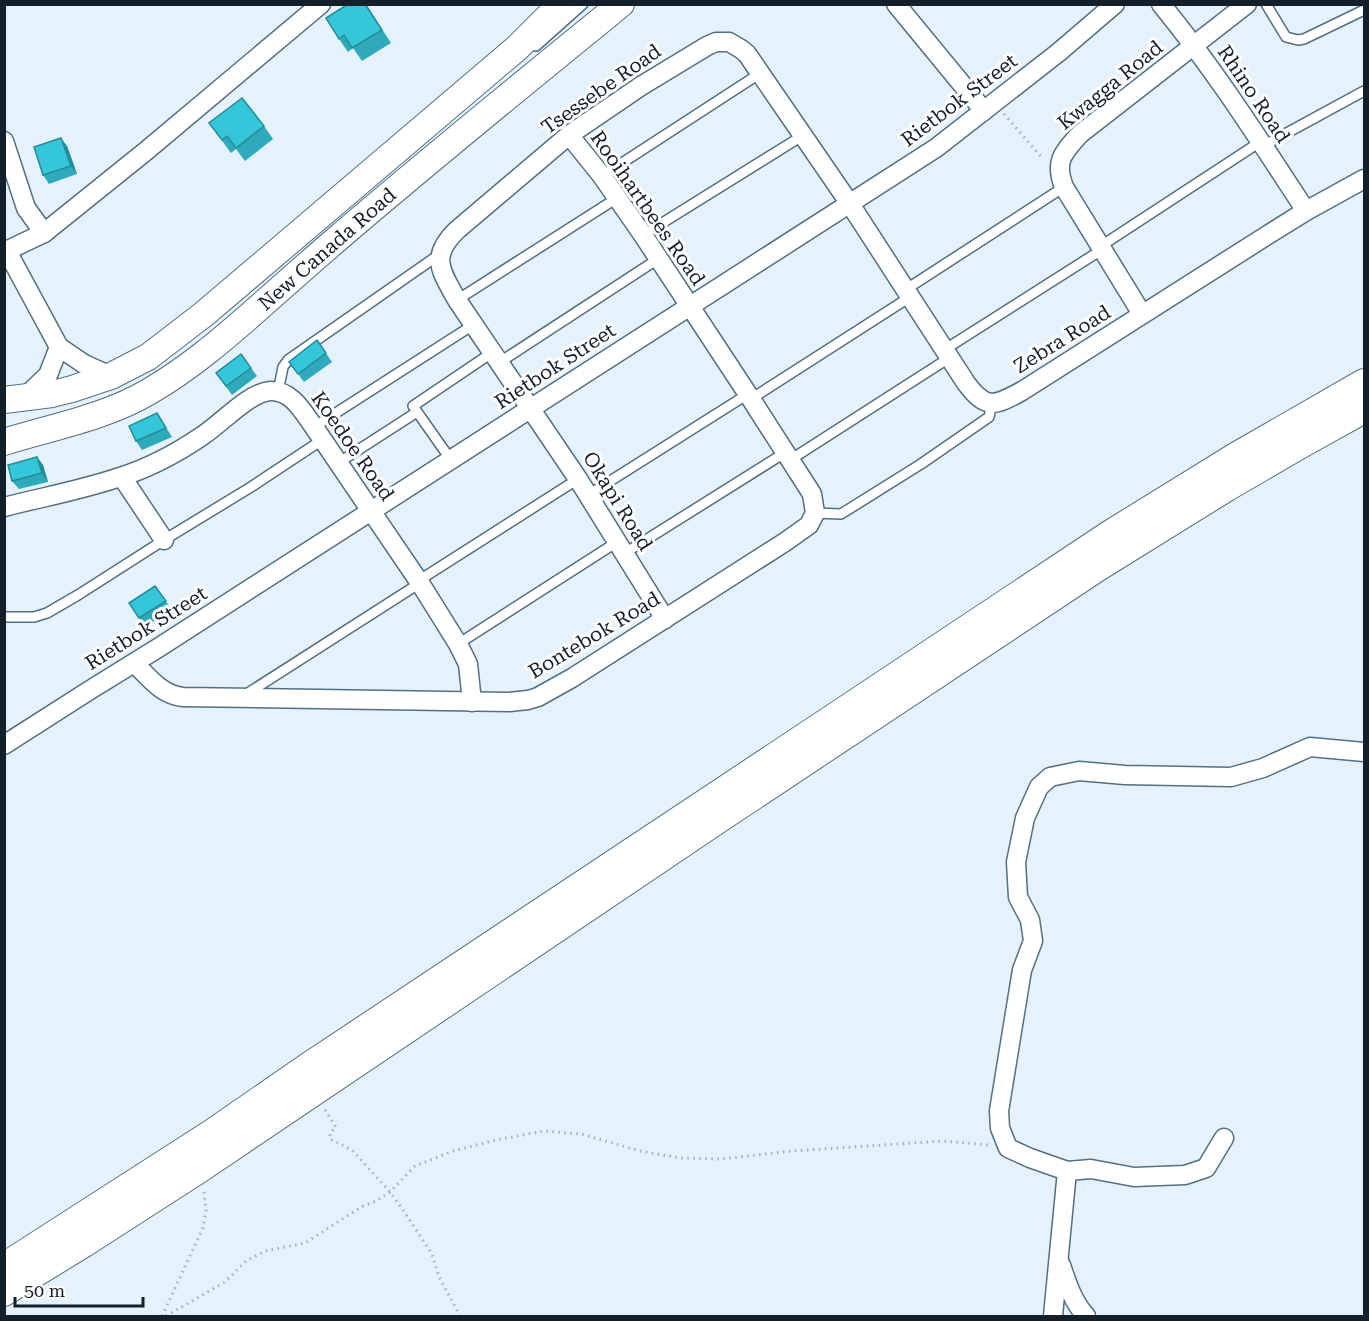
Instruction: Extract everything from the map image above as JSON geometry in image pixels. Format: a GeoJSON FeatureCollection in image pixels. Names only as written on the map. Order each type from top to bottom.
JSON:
{"type":"FeatureCollection","features":[{"type":"Feature","properties":{"kind":"main road","name":"New Canada Road"},"geometry":{"type":"LineString","coordinates":[[11,401],[52,394],[111,376],[148,357],[204,314],[518,48],[561,4]]}},
{"type":"Feature","properties":{"kind":"main road","name":"New Canada Road"},"geometry":{"type":"LineString","coordinates":[[4,442],[127,403],[175,376],[231,332],[442,150],[621,4]]}},
{"type":"Feature","properties":{"kind":"main road"},"geometry":{"type":"LineString","coordinates":[[4,1266],[211,1133],[308,1066],[1109,534],[1237,455],[1365,382]]}},
{"type":"Feature","properties":{"kind":"main road"},"geometry":{"type":"LineString","coordinates":[[4,1293],[199,1170],[1098,568],[1227,488],[1365,410]]}},
{"type":"Feature","properties":{"kind":"street"},"geometry":{"type":"LineString","coordinates":[[111,376],[84,364],[58,347],[6,251],[44,233],[146,152],[321,4]]}},
{"type":"Feature","properties":{"kind":"street"},"geometry":{"type":"LineString","coordinates":[[896,4],[989,107]]}},
{"type":"Feature","properties":{"kind":"street","name":"Rietbok Street"},"geometry":{"type":"LineString","coordinates":[[4,745],[936,148],[1116,4]]}},
{"type":"Feature","properties":{"kind":"street","name":"Rhino Road"},"geometry":{"type":"LineString","coordinates":[[1161,4],[1195,46],[1306,211]]}},
{"type":"Feature","properties":{"kind":"street","name":"Kwagga Road"},"geometry":{"type":"LineString","coordinates":[[1062,179],[1060,159],[1080,134],[1246,4]]}},
{"type":"Feature","properties":{"kind":"street","name":"Tsessebe Road"},"geometry":{"type":"LineString","coordinates":[[440,254],[445,243],[457,230],[569,135],[641,86],[712,43],[729,42],[747,54],[850,204]]}},
{"type":"Feature","properties":{"kind":"street","name":"Rooihartbees Road"},"geometry":{"type":"LineString","coordinates":[[569,135],[602,176],[690,307]]}},
{"type":"Feature","properties":{"kind":"street"},"geometry":{"type":"LineString","coordinates":[[4,141],[26,208],[44,233]]}},
{"type":"Feature","properties":{"kind":"street"},"geometry":{"type":"LineString","coordinates":[[1062,179],[1143,314]]}},
{"type":"Feature","properties":{"kind":"street","name":"Zebra Road"},"geometry":{"type":"LineString","coordinates":[[992,403],[1002,402],[1022,392],[1306,211],[1365,179]]}},
{"type":"Feature","properties":{"kind":"street"},"geometry":{"type":"LineString","coordinates":[[850,204],[977,397],[992,403]]}},
{"type":"Feature","properties":{"kind":"street"},"geometry":{"type":"LineString","coordinates":[[440,254],[441,269],[445,278],[473,325],[531,409]]}},
{"type":"Feature","properties":{"kind":"street"},"geometry":{"type":"LineString","coordinates":[[690,307],[812,494],[816,513]]}},
{"type":"Feature","properties":{"kind":"street"},"geometry":{"type":"LineString","coordinates":[[11,401],[48,375],[58,347]]}},
{"type":"Feature","properties":{"kind":"street"},"geometry":{"type":"LineString","coordinates":[[4,507],[122,477],[165,458],[202,436],[250,398],[269,391],[278,392]]}},
{"type":"Feature","properties":{"kind":"street","name":"Koedoe Road"},"geometry":{"type":"LineString","coordinates":[[278,392],[284,393],[298,405],[419,582],[468,664],[472,702]]}},
{"type":"Feature","properties":{"kind":"street","name":"Okapi Road"},"geometry":{"type":"LineString","coordinates":[[531,409],[578,479],[664,619]]}},
{"type":"Feature","properties":{"kind":"street"},"geometry":{"type":"LineString","coordinates":[[122,477],[164,540]]}},
{"type":"Feature","properties":{"kind":"street","name":"Bontebok Road"},"geometry":{"type":"LineString","coordinates":[[134,663],[171,695],[193,698],[509,702],[538,697],[572,678],[785,542],[809,525],[816,513]]}},
{"type":"Feature","properties":{"kind":"street"},"geometry":{"type":"LineString","coordinates":[[1224,1138],[1206,1168],[1185,1175],[1134,1177],[1090,1169],[1066,1171],[1008,1148],[1000,1128],[999,1111],[1022,970],[1034,941],[1030,920],[1018,897],[1016,862],[1025,818],[1039,787],[1050,777],[1079,771],[1125,775],[1231,777],[1263,768],[1310,747],[1365,752]]}},
{"type":"Feature","properties":{"kind":"street"},"geometry":{"type":"LineString","coordinates":[[1053,1317],[1066,1171]]}},
{"type":"Feature","properties":{"kind":"street"},"geometry":{"type":"LineString","coordinates":[[1058,1257],[1069,1290],[1086,1317]]}},
{"type":"Feature","properties":{"kind":"lane"},"geometry":{"type":"LineString","coordinates":[[525,56],[584,4]]}},
{"type":"Feature","properties":{"kind":"lane"},"geometry":{"type":"LineString","coordinates":[[414,161],[606,4]]}},
{"type":"Feature","properties":{"kind":"lane"},"geometry":{"type":"LineString","coordinates":[[1266,4],[1286,37],[1298,40],[1365,10]]}},
{"type":"Feature","properties":{"kind":"lane"},"geometry":{"type":"LineString","coordinates":[[602,176],[759,74]]}},
{"type":"Feature","properties":{"kind":"lane"},"geometry":{"type":"LineString","coordinates":[[458,645],[621,548],[788,456],[947,354],[1102,248],[1262,144],[1365,91]]}},
{"type":"Feature","properties":{"kind":"lane","name":"New Canada Road"},"geometry":{"type":"LineString","coordinates":[[202,328],[382,172],[463,107]]}},
{"type":"Feature","properties":{"kind":"lane"},"geometry":{"type":"LineString","coordinates":[[643,235],[802,136]]}},
{"type":"Feature","properties":{"kind":"lane"},"geometry":{"type":"LineString","coordinates":[[588,495],[750,397],[908,293],[1062,179]]}},
{"type":"Feature","properties":{"kind":"lane"},"geometry":{"type":"LineString","coordinates":[[458,300],[617,198]]}},
{"type":"Feature","properties":{"kind":"lane","name":"New Canada Road"},"geometry":{"type":"LineString","coordinates":[[325,236],[352,213]]}},
{"type":"Feature","properties":{"kind":"lane"},"geometry":{"type":"LineString","coordinates":[[278,392],[283,367],[288,360],[440,254]]}},
{"type":"Feature","properties":{"kind":"lane"},"geometry":{"type":"LineString","coordinates":[[451,460],[413,406],[658,259]]}},
{"type":"Feature","properties":{"kind":"lane"},"geometry":{"type":"LineString","coordinates":[[4,617],[34,617],[78,595],[251,487],[318,433],[473,325]]}},
{"type":"Feature","properties":{"kind":"lane"},"geometry":{"type":"LineString","coordinates":[[11,401],[58,399],[101,388],[131,376],[175,349]]}},
{"type":"Feature","properties":{"kind":"lane"},"geometry":{"type":"LineString","coordinates":[[4,435],[89,410],[126,395],[135,388]]}},
{"type":"Feature","properties":{"kind":"lane"},"geometry":{"type":"LineString","coordinates":[[816,513],[841,514],[921,464],[989,417],[992,403]]}},
{"type":"Feature","properties":{"kind":"lane"},"geometry":{"type":"LineString","coordinates":[[338,463],[417,412]]}},
{"type":"Feature","properties":{"kind":"lane"},"geometry":{"type":"LineString","coordinates":[[240,698],[578,479]]}},
{"type":"Feature","properties":{"kind":"path"},"geometry":{"type":"LineString","coordinates":[[989,107],[1062,179]]}},
{"type":"Feature","properties":{"kind":"path"},"geometry":{"type":"LineString","coordinates":[[336,1127],[330,1133],[330,1139],[352,1150],[390,1192],[432,1254],[439,1277],[460,1317]]}},
{"type":"Feature","properties":{"kind":"path"},"geometry":{"type":"LineString","coordinates":[[164,1317],[225,1282],[246,1261],[265,1251],[305,1243],[361,1207],[376,1201],[390,1192],[415,1166],[453,1151],[496,1140],[544,1131],[581,1134],[640,1151],[682,1158],[722,1159],[792,1151],[943,1141],[1008,1148]]}},
{"type":"Feature","properties":{"kind":"path"},"geometry":{"type":"LineString","coordinates":[[164,1317],[203,1228],[206,1210],[204,1186],[199,1170]]}},
{"type":"Feature","properties":{"kind":"building"},"geometry":{"type":"Polygon","coordinates":[[[348,4],[365,4],[382,30],[352,48],[344,35],[339,39],[326,18],[348,4]]]}},
{"type":"Feature","properties":{"kind":"building"},"geometry":{"type":"Polygon","coordinates":[[[242,98],[264,126],[236,148],[227,136],[222,140],[209,123],[242,98]]]}},
{"type":"Feature","properties":{"kind":"building"},"geometry":{"type":"Polygon","coordinates":[[[61,138],[71,166],[43,175],[34,147],[61,138]]]}},
{"type":"Feature","properties":{"kind":"building"},"geometry":{"type":"Polygon","coordinates":[[[317,340],[326,353],[298,374],[289,362],[317,340]]]}},
{"type":"Feature","properties":{"kind":"building"},"geometry":{"type":"Polygon","coordinates":[[[241,354],[251,368],[226,386],[216,373],[241,354]]]}},
{"type":"Feature","properties":{"kind":"building"},"geometry":{"type":"Polygon","coordinates":[[[157,413],[166,428],[136,441],[129,426],[157,413]]]}},
{"type":"Feature","properties":{"kind":"building"},"geometry":{"type":"Polygon","coordinates":[[[37,457],[42,473],[12,481],[8,465],[37,457]]]}},
{"type":"Feature","properties":{"kind":"building"},"geometry":{"type":"Polygon","coordinates":[[[155,586],[166,601],[139,618],[129,603],[155,586]]]}}]}
